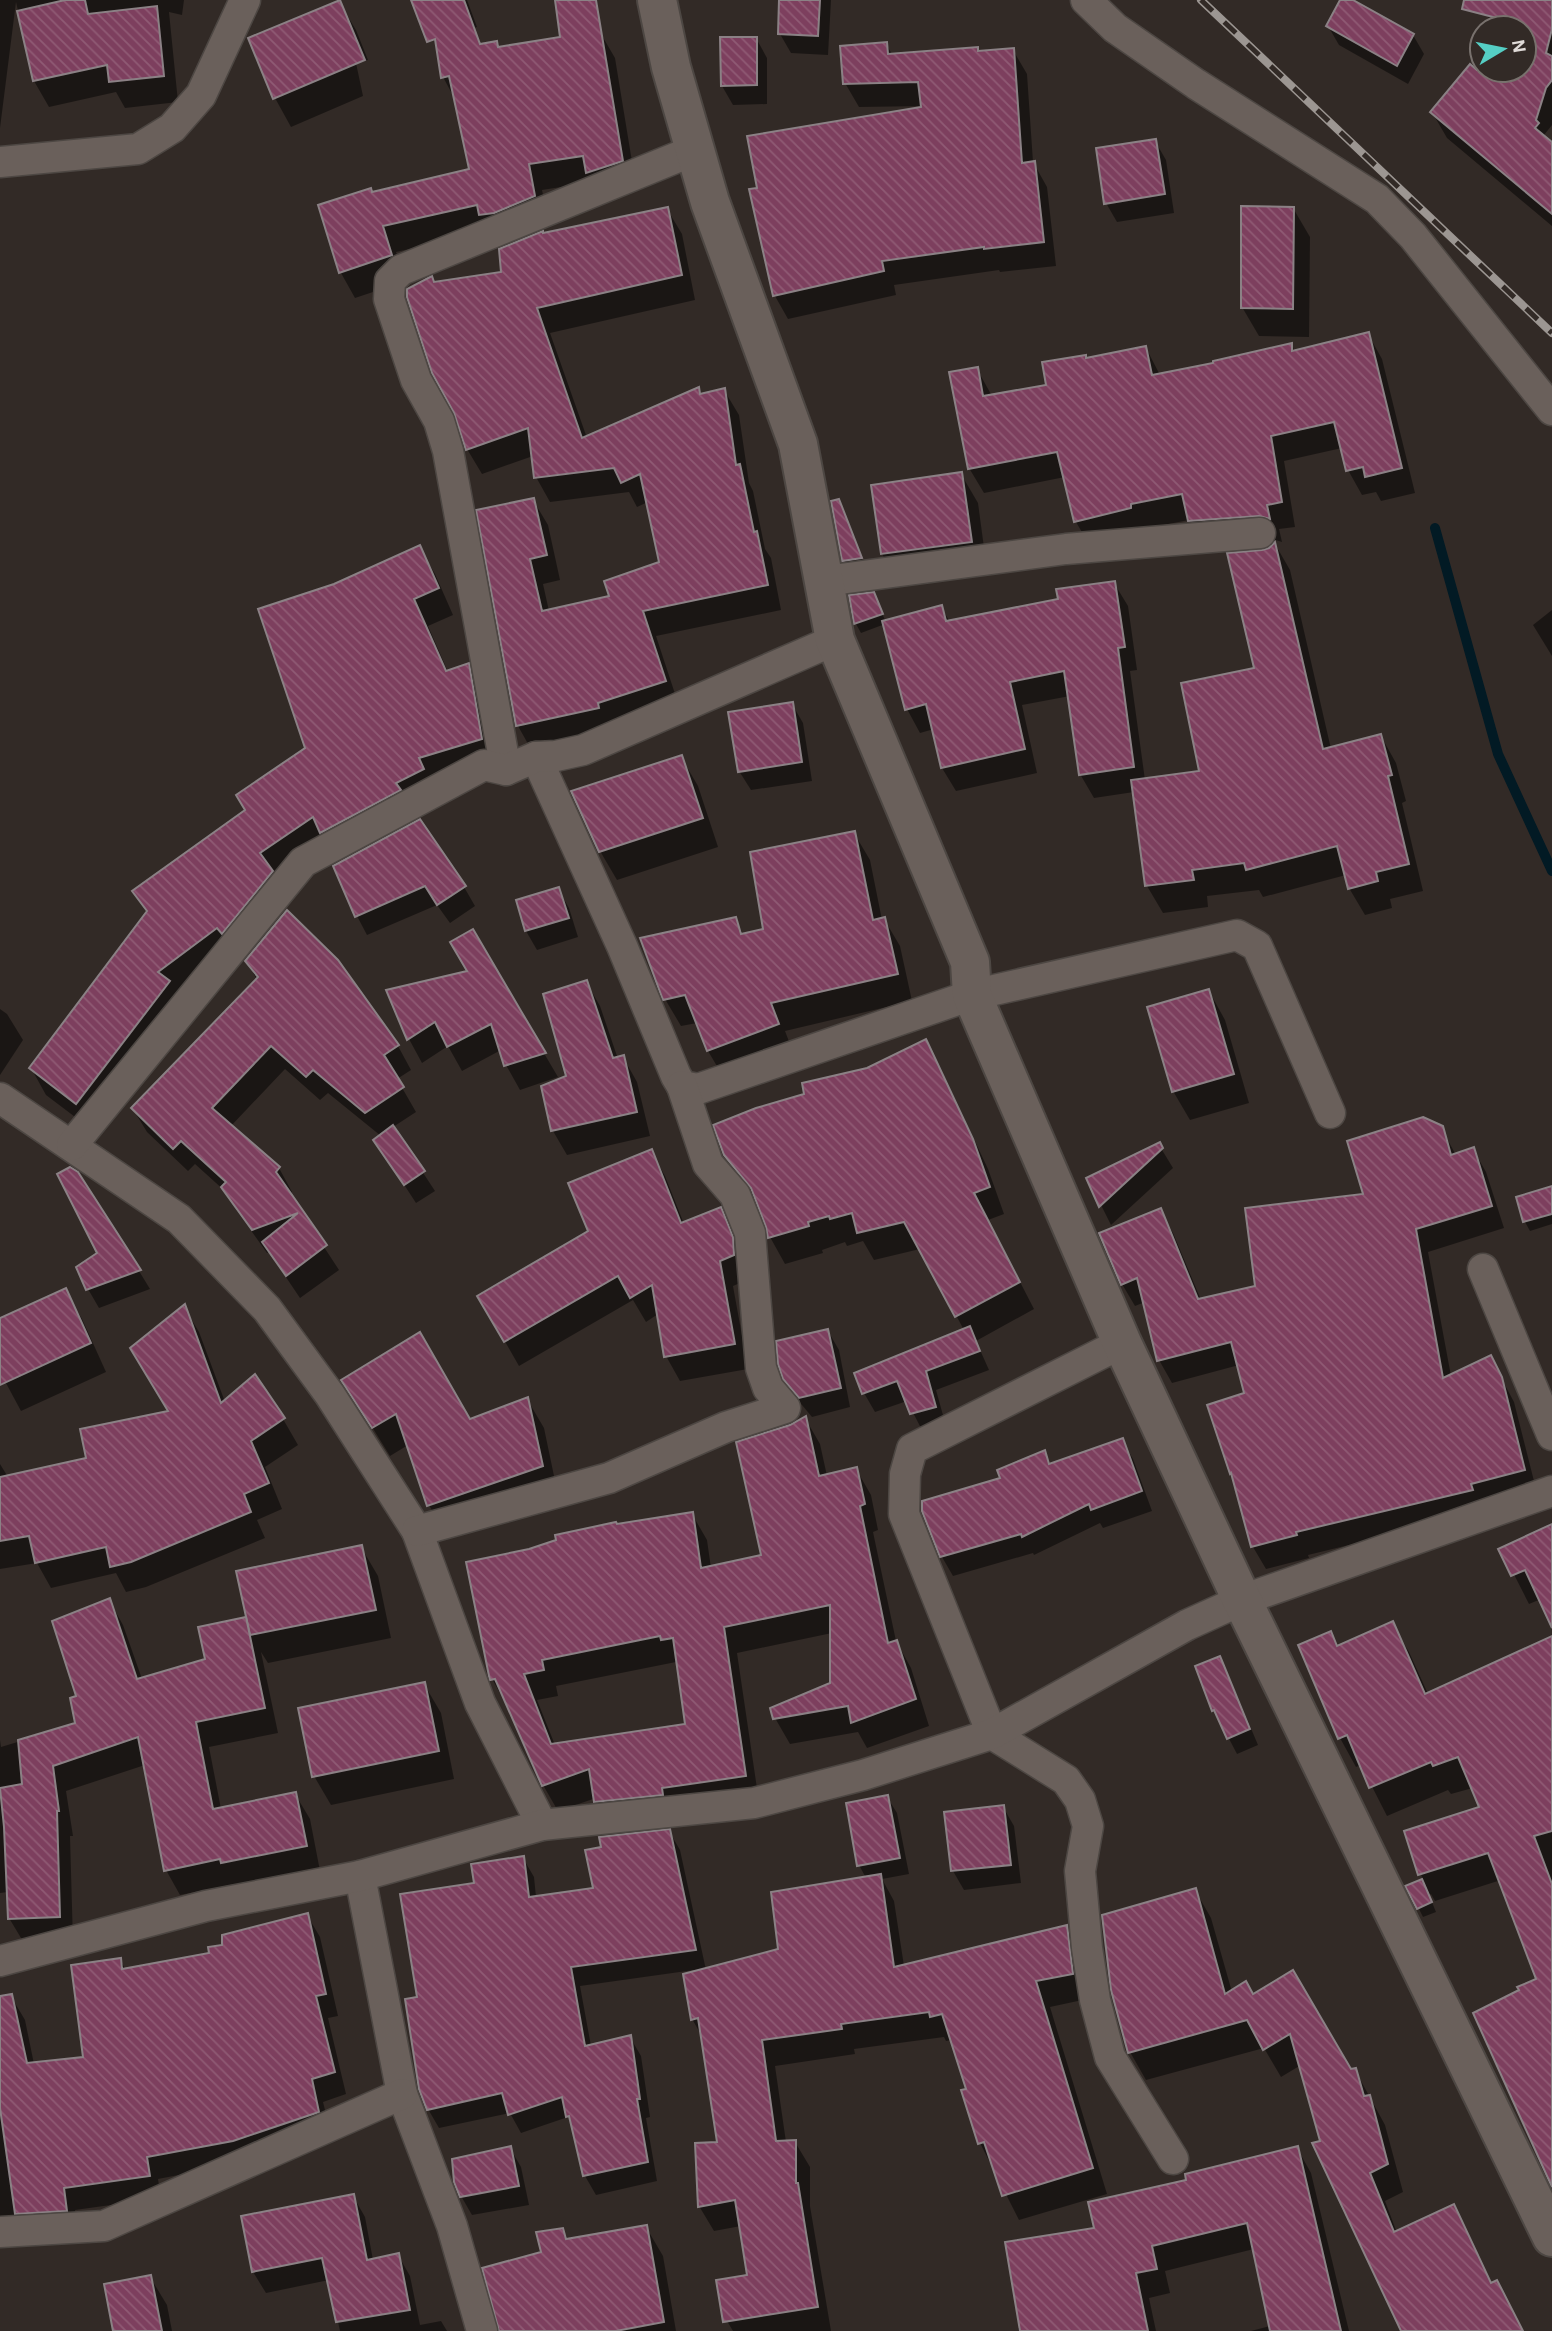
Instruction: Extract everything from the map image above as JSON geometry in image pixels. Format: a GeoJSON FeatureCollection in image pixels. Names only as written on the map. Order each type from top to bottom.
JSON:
{"type":"FeatureCollection","features":[{"type":"Feature","properties":{"kind":"street"},"geometry":{"type":"LineString","coordinates":[[0,162],[138,149],[172,128],[201,94],[245,0]]}},
{"type":"Feature","properties":{"kind":"street"},"geometry":{"type":"LineString","coordinates":[[657,0],[671,66],[710,202],[799,444],[835,640],[970,962],[972,995],[1122,1343],[1242,1600],[1552,2237]]}},
{"type":"Feature","properties":{"kind":"street"},"geometry":{"type":"LineString","coordinates":[[1086,0],[1115,28],[1196,84],[1377,199],[1413,236],[1552,410]]}},
{"type":"Feature","properties":{"kind":"street"},"geometry":{"type":"LineString","coordinates":[[506,769],[449,451],[439,421],[416,380],[389,299],[390,281],[401,270],[695,150]]}},
{"type":"Feature","properties":{"kind":"street"},"geometry":{"type":"LineString","coordinates":[[825,581],[1066,549],[1260,533]]}},
{"type":"Feature","properties":{"kind":"street"},"geometry":{"type":"LineString","coordinates":[[72,1145],[303,862],[484,765],[506,769],[536,757],[583,750],[835,640]]}},
{"type":"Feature","properties":{"kind":"street"},"geometry":{"type":"LineString","coordinates":[[417,1531],[609,1478],[726,1427],[785,1408],[768,1388],[761,1368],[750,1233],[735,1195],[708,1164],[682,1086],[536,757]]}},
{"type":"Feature","properties":{"kind":"street"},"geometry":{"type":"LineString","coordinates":[[682,1086],[698,1088],[972,995],[1237,935],[1257,946],[1330,1113]]}},
{"type":"Feature","properties":{"kind":"street"},"geometry":{"type":"LineString","coordinates":[[0,1098],[179,1219],[267,1309],[330,1395],[417,1531],[480,1703],[542,1825]]}},
{"type":"Feature","properties":{"kind":"street"},"geometry":{"type":"LineString","coordinates":[[1483,1269],[1552,1435]]}},
{"type":"Feature","properties":{"kind":"street"},"geometry":{"type":"LineString","coordinates":[[1122,1343],[912,1449],[905,1474],[904,1514],[992,1734],[1066,1780],[1080,1800],[1088,1826],[1080,1871],[1087,1948],[1110,2057],[1173,2159]]}},
{"type":"Feature","properties":{"kind":"street"},"geometry":{"type":"LineString","coordinates":[[0,1961],[206,1906],[360,1877],[542,1825],[754,1802],[863,1775],[992,1734],[1187,1626],[1242,1600],[1552,1490]]}},
{"type":"Feature","properties":{"kind":"street"},"geometry":{"type":"LineString","coordinates":[[360,1877],[402,2094],[452,2225],[482,2331]]}},
{"type":"Feature","properties":{"kind":"street"},"geometry":{"type":"LineString","coordinates":[[0,2232],[104,2226],[402,2094]]}},
{"type":"Feature","properties":{"kind":"building"},"geometry":{"type":"Polygon","coordinates":[[[65,0],[85,0],[88,14],[157,6],[164,76],[109,82],[107,65],[33,81],[17,11],[65,0]]]}},
{"type":"Feature","properties":{"kind":"building"},"geometry":{"type":"Polygon","coordinates":[[[340,0],[365,60],[273,99],[248,38],[340,0]]]}},
{"type":"Feature","properties":{"kind":"building"},"geometry":{"type":"Polygon","coordinates":[[[411,0],[464,0],[480,44],[497,41],[498,47],[560,37],[555,0],[596,0],[623,161],[586,173],[583,156],[529,164],[535,196],[494,213],[479,215],[477,205],[383,226],[392,255],[339,273],[318,205],[371,188],[372,192],[469,169],[449,76],[441,78],[435,39],[427,42],[411,0]]]}},
{"type":"Feature","properties":{"kind":"building"},"geometry":{"type":"Polygon","coordinates":[[[779,0],[820,0],[818,36],[778,34],[779,0]]]}},
{"type":"Feature","properties":{"kind":"building"},"geometry":{"type":"Polygon","coordinates":[[[1340,0],[1353,0],[1414,34],[1397,66],[1326,26],[1340,0]]]}},
{"type":"Feature","properties":{"kind":"building"},"geometry":{"type":"Polygon","coordinates":[[[1464,0],[1552,0],[1552,29],[1546,53],[1552,56],[1552,80],[1546,88],[1536,120],[1539,123],[1535,128],[1552,142],[1552,214],[1430,112],[1468,66],[1468,84],[1538,84],[1538,14],[1481,14],[1462,9],[1464,0]]]}},
{"type":"Feature","properties":{"kind":"building"},"geometry":{"type":"Polygon","coordinates":[[[720,37],[757,37],[757,85],[721,86],[720,37]]]}},
{"type":"Feature","properties":{"kind":"building"},"geometry":{"type":"Polygon","coordinates":[[[887,42],[888,54],[978,47],[978,51],[1014,48],[1022,163],[1035,161],[1044,242],[882,261],[884,271],[773,296],[749,189],[757,188],[747,136],[921,107],[918,82],[843,84],[840,46],[887,42]]]}},
{"type":"Feature","properties":{"kind":"building"},"geometry":{"type":"Polygon","coordinates":[[[1156,139],[1165,194],[1104,204],[1096,148],[1156,139]]]}},
{"type":"Feature","properties":{"kind":"building"},"geometry":{"type":"Polygon","coordinates":[[[1241,206],[1294,207],[1293,309],[1241,308],[1241,206]]]}},
{"type":"Feature","properties":{"kind":"building"},"geometry":{"type":"Polygon","coordinates":[[[668,207],[682,275],[537,308],[582,438],[699,387],[700,394],[725,388],[736,465],[740,464],[768,585],[643,611],[666,681],[598,703],[599,708],[516,726],[476,510],[534,498],[547,555],[530,559],[542,611],[609,596],[604,581],[659,562],[640,474],[621,483],[614,468],[534,478],[528,428],[466,450],[454,413],[432,373],[407,297],[407,289],[432,276],[434,282],[501,272],[499,249],[543,231],[668,207]]]}},
{"type":"Feature","properties":{"kind":"building"},"geometry":{"type":"Polygon","coordinates":[[[1369,332],[1402,468],[1365,477],[1363,467],[1346,471],[1334,422],[1271,436],[1282,502],[1267,505],[1270,519],[1259,516],[1188,521],[1182,494],[1131,504],[1131,508],[1074,522],[1057,452],[968,469],[949,372],[978,367],[983,396],[1046,385],[1042,362],[1086,355],[1086,358],[1146,346],[1152,375],[1292,343],[1292,351],[1369,332]]]}},
{"type":"Feature","properties":{"kind":"building"},"geometry":{"type":"Polygon","coordinates":[[[962,472],[972,542],[881,554],[871,485],[962,472]]]}},
{"type":"Feature","properties":{"kind":"building"},"geometry":{"type":"Polygon","coordinates":[[[839,499],[862,558],[842,561],[831,501],[839,499]]]}},
{"type":"Feature","properties":{"kind":"building"},"geometry":{"type":"Polygon","coordinates":[[[1275,542],[1323,749],[1381,734],[1392,775],[1388,776],[1409,864],[1376,872],[1378,881],[1348,889],[1337,846],[1246,870],[1244,863],[1192,870],[1194,880],[1145,886],[1131,780],[1199,771],[1181,683],[1254,668],[1227,553],[1262,550],[1275,542]]]}},
{"type":"Feature","properties":{"kind":"building"},"geometry":{"type":"Polygon","coordinates":[[[420,545],[439,588],[414,599],[446,671],[469,663],[482,739],[419,758],[424,769],[396,783],[401,790],[320,833],[313,817],[260,853],[273,871],[222,934],[217,928],[158,972],[170,981],[76,1104],[29,1068],[147,911],[132,891],[245,810],[236,795],[305,748],[258,609],[334,584],[420,545]]]}},
{"type":"Feature","properties":{"kind":"building"},"geometry":{"type":"Polygon","coordinates":[[[1115,581],[1125,647],[1118,648],[1134,767],[1079,775],[1064,671],[1010,682],[1025,749],[941,768],[926,704],[905,710],[882,621],[942,605],[946,621],[1058,599],[1056,589],[1115,581]]]}},
{"type":"Feature","properties":{"kind":"building"},"geometry":{"type":"Polygon","coordinates":[[[874,592],[883,614],[854,624],[849,595],[874,592]]]}},
{"type":"Feature","properties":{"kind":"building"},"geometry":{"type":"Polygon","coordinates":[[[793,702],[802,762],[738,772],[728,712],[793,702]]]}},
{"type":"Feature","properties":{"kind":"building"},"geometry":{"type":"Polygon","coordinates":[[[682,755],[703,818],[599,852],[571,791],[682,755]]]}},
{"type":"Feature","properties":{"kind":"building"},"geometry":{"type":"Polygon","coordinates":[[[420,819],[466,886],[437,905],[425,886],[355,917],[333,866],[420,819]]]}},
{"type":"Feature","properties":{"kind":"building"},"geometry":{"type":"Polygon","coordinates":[[[855,831],[873,920],[885,917],[898,974],[771,1003],[779,1024],[707,1051],[685,995],[663,1000],[640,938],[736,917],[741,934],[763,929],[750,852],[855,831]]]}},
{"type":"Feature","properties":{"kind":"building"},"geometry":{"type":"Polygon","coordinates":[[[559,887],[569,918],[525,931],[516,900],[559,887]]]}},
{"type":"Feature","properties":{"kind":"building"},"geometry":{"type":"Polygon","coordinates":[[[287,910],[338,960],[399,1045],[384,1055],[404,1087],[365,1113],[313,1070],[306,1077],[271,1046],[212,1108],[280,1167],[276,1172],[327,1245],[286,1276],[262,1242],[298,1213],[252,1230],[221,1187],[226,1182],[181,1141],[173,1149],[131,1108],[258,977],[245,961],[287,910]]]}},
{"type":"Feature","properties":{"kind":"building"},"geometry":{"type":"Polygon","coordinates":[[[473,929],[546,1053],[504,1066],[491,1024],[447,1047],[435,1022],[407,1040],[386,990],[467,971],[450,942],[473,929]]]}},
{"type":"Feature","properties":{"kind":"building"},"geometry":{"type":"Polygon","coordinates":[[[587,980],[613,1058],[624,1055],[637,1112],[551,1131],[541,1086],[566,1076],[543,994],[587,980]]]}},
{"type":"Feature","properties":{"kind":"building"},"geometry":{"type":"Polygon","coordinates":[[[1209,989],[1234,1074],[1172,1092],[1147,1007],[1209,989]]]}},
{"type":"Feature","properties":{"kind":"building"},"geometry":{"type":"Polygon","coordinates":[[[926,1039],[973,1139],[990,1187],[974,1193],[1020,1282],[955,1317],[904,1222],[857,1233],[852,1213],[808,1222],[809,1226],[768,1238],[751,1188],[724,1155],[713,1125],[756,1108],[804,1094],[802,1083],[867,1068],[926,1039]]]}},
{"type":"Feature","properties":{"kind":"building"},"geometry":{"type":"Polygon","coordinates":[[[1423,1117],[1443,1126],[1451,1155],[1474,1147],[1492,1206],[1416,1229],[1443,1378],[1491,1355],[1502,1377],[1525,1470],[1471,1484],[1473,1490],[1296,1532],[1297,1535],[1251,1547],[1231,1473],[1207,1405],[1244,1393],[1231,1342],[1157,1361],[1137,1278],[1121,1285],[1099,1233],[1161,1208],[1198,1299],[1255,1286],[1245,1208],[1363,1194],[1347,1141],[1423,1117]]]}},
{"type":"Feature","properties":{"kind":"building"},"geometry":{"type":"Polygon","coordinates":[[[393,1125],[425,1171],[404,1185],[373,1140],[393,1125]]]}},
{"type":"Feature","properties":{"kind":"building"},"geometry":{"type":"Polygon","coordinates":[[[1160,1142],[1163,1148],[1099,1207],[1086,1178],[1160,1142]]]}},
{"type":"Feature","properties":{"kind":"building"},"geometry":{"type":"Polygon","coordinates":[[[652,1149],[681,1223],[721,1207],[733,1237],[734,1255],[720,1261],[735,1344],[664,1357],[652,1285],[630,1298],[618,1276],[504,1342],[477,1296],[588,1231],[568,1183],[652,1149]]]}},
{"type":"Feature","properties":{"kind":"building"},"geometry":{"type":"Polygon","coordinates":[[[70,1167],[78,1172],[141,1270],[86,1290],[76,1267],[97,1253],[57,1174],[70,1167]]]}},
{"type":"Feature","properties":{"kind":"building"},"geometry":{"type":"Polygon","coordinates":[[[1552,1186],[1552,1214],[1523,1222],[1516,1197],[1552,1186]]]}},
{"type":"Feature","properties":{"kind":"building"},"geometry":{"type":"Polygon","coordinates":[[[66,1288],[91,1343],[0,1385],[0,1318],[66,1288]]]}},
{"type":"Feature","properties":{"kind":"building"},"geometry":{"type":"Polygon","coordinates":[[[185,1304],[221,1403],[255,1374],[285,1418],[251,1441],[269,1483],[244,1494],[251,1512],[131,1562],[110,1567],[106,1547],[35,1563],[29,1536],[0,1541],[0,1477],[86,1458],[80,1429],[168,1411],[130,1348],[185,1304]]]}},
{"type":"Feature","properties":{"kind":"building"},"geometry":{"type":"Polygon","coordinates":[[[970,1326],[980,1351],[926,1371],[936,1407],[910,1414],[897,1381],[862,1394],[854,1373],[970,1326]]]}},
{"type":"Feature","properties":{"kind":"building"},"geometry":{"type":"Polygon","coordinates":[[[828,1329],[841,1388],[799,1398],[783,1379],[778,1364],[776,1341],[828,1329]]]}},
{"type":"Feature","properties":{"kind":"building"},"geometry":{"type":"Polygon","coordinates":[[[420,1332],[470,1419],[528,1397],[543,1466],[427,1506],[396,1414],[372,1428],[341,1380],[420,1332]]]}},
{"type":"Feature","properties":{"kind":"building"},"geometry":{"type":"Polygon","coordinates":[[[806,1416],[819,1476],[857,1467],[865,1504],[860,1506],[888,1643],[897,1640],[916,1699],[851,1723],[848,1706],[773,1719],[770,1708],[830,1683],[830,1605],[724,1627],[746,1776],[662,1788],[663,1795],[594,1802],[589,1769],[542,1786],[495,1679],[490,1680],[466,1562],[529,1549],[556,1540],[555,1535],[616,1522],[617,1524],[693,1512],[701,1568],[761,1555],[736,1442],[790,1425],[806,1416]],[[660,1636],[542,1660],[544,1670],[524,1674],[551,1744],[685,1724],[673,1638],[661,1640],[660,1636]]]}},
{"type":"Feature","properties":{"kind":"building"},"geometry":{"type":"Polygon","coordinates":[[[1123,1438],[1142,1491],[1091,1510],[1089,1504],[1022,1537],[1021,1534],[940,1557],[922,1511],[922,1501],[1000,1478],[997,1470],[1045,1450],[1049,1464],[1123,1438]]]}},
{"type":"Feature","properties":{"kind":"building"},"geometry":{"type":"Polygon","coordinates":[[[1552,1524],[1552,1628],[1525,1570],[1511,1576],[1498,1549],[1552,1524]]]}},
{"type":"Feature","properties":{"kind":"building"},"geometry":{"type":"Polygon","coordinates":[[[362,1545],[376,1610],[250,1635],[236,1571],[362,1545]]]}},
{"type":"Feature","properties":{"kind":"building"},"geometry":{"type":"Polygon","coordinates":[[[110,1598],[137,1679],[205,1659],[198,1627],[246,1617],[265,1708],[196,1722],[213,1809],[296,1792],[307,1846],[221,1863],[220,1859],[164,1871],[138,1737],[53,1766],[59,1811],[60,1917],[8,1919],[0,1788],[22,1784],[18,1740],[75,1723],[70,1698],[76,1696],[52,1621],[110,1598]]]}},
{"type":"Feature","properties":{"kind":"building"},"geometry":{"type":"Polygon","coordinates":[[[1393,1621],[1425,1694],[1552,1636],[1552,1831],[1534,1836],[1552,1884],[1552,2187],[1473,2013],[1536,1979],[1488,1853],[1418,1875],[1404,1831],[1479,1807],[1458,1757],[1433,1766],[1431,1762],[1369,1788],[1347,1735],[1338,1739],[1298,1645],[1331,1631],[1337,1646],[1393,1621]]]}},
{"type":"Feature","properties":{"kind":"building"},"geometry":{"type":"Polygon","coordinates":[[[1220,1656],[1250,1729],[1227,1739],[1214,1710],[1212,1711],[1195,1666],[1220,1656]]]}},
{"type":"Feature","properties":{"kind":"building"},"geometry":{"type":"Polygon","coordinates":[[[425,1682],[439,1751],[312,1777],[298,1708],[425,1682]]]}},
{"type":"Feature","properties":{"kind":"building"},"geometry":{"type":"Polygon","coordinates":[[[888,1795],[900,1858],[857,1866],[846,1803],[888,1795]]]}},
{"type":"Feature","properties":{"kind":"building"},"geometry":{"type":"Polygon","coordinates":[[[1004,1805],[1011,1865],[951,1871],[944,1812],[1004,1805]]]}},
{"type":"Feature","properties":{"kind":"building"},"geometry":{"type":"Polygon","coordinates":[[[670,1829],[696,1950],[571,1967],[585,2046],[631,2035],[640,2099],[637,2099],[648,2162],[583,2176],[562,2097],[508,2115],[502,2093],[427,2110],[419,2089],[405,1999],[417,1997],[400,1894],[474,1883],[471,1864],[524,1856],[529,1897],[593,1888],[585,1850],[601,1847],[599,1837],[670,1829]]]}},
{"type":"Feature","properties":{"kind":"building"},"geometry":{"type":"Polygon","coordinates":[[[881,1874],[894,1967],[1067,1925],[1073,1974],[1036,1981],[1093,2168],[1002,2196],[984,2142],[978,2144],[961,2090],[966,2089],[942,2014],[930,2017],[929,2012],[841,2024],[842,2029],[762,2040],[776,2141],[796,2140],[796,2183],[818,2307],[723,2322],[716,2280],[747,2275],[735,2200],[698,2207],[695,2143],[717,2142],[698,2018],[691,2020],[683,1974],[778,1949],[771,1892],[881,1874]]]}},
{"type":"Feature","properties":{"kind":"building"},"geometry":{"type":"Polygon","coordinates":[[[1422,1879],[1432,1902],[1417,1909],[1405,1886],[1422,1879]]]}},
{"type":"Feature","properties":{"kind":"building"},"geometry":{"type":"Polygon","coordinates":[[[1196,1888],[1225,1994],[1246,1981],[1253,1994],[1293,1970],[1351,2069],[1356,2068],[1364,2096],[1370,2095],[1388,2164],[1370,2173],[1394,2232],[1454,2204],[1491,2283],[1497,2280],[1523,2331],[1401,2331],[1312,2143],[1320,2141],[1290,2034],[1263,2050],[1247,2020],[1128,2053],[1111,1990],[1102,1915],[1196,1888]]]}},
{"type":"Feature","properties":{"kind":"building"},"geometry":{"type":"Polygon","coordinates":[[[308,1913],[326,1994],[316,1996],[335,2072],[312,2079],[319,2112],[233,2141],[147,2157],[150,2176],[64,2188],[67,2211],[15,2214],[0,2108],[0,1996],[12,1994],[27,2063],[83,2057],[71,1965],[121,1958],[122,1969],[209,1953],[208,1947],[222,1945],[222,1935],[308,1913]]]}},
{"type":"Feature","properties":{"kind":"building"},"geometry":{"type":"Polygon","coordinates":[[[511,2146],[519,2186],[460,2197],[454,2182],[452,2159],[511,2146]]]}},
{"type":"Feature","properties":{"kind":"building"},"geometry":{"type":"Polygon","coordinates":[[[1298,2146],[1341,2331],[1270,2331],[1247,2223],[1152,2246],[1157,2269],[1136,2273],[1148,2331],[1020,2331],[1005,2242],[1094,2228],[1088,2202],[1186,2180],[1185,2174],[1298,2146]]]}},
{"type":"Feature","properties":{"kind":"building"},"geometry":{"type":"Polygon","coordinates":[[[354,2194],[367,2260],[399,2253],[410,2310],[336,2322],[322,2258],[252,2272],[241,2216],[354,2194]]]}},
{"type":"Feature","properties":{"kind":"building"},"geometry":{"type":"Polygon","coordinates":[[[647,2225],[664,2322],[616,2331],[499,2331],[482,2268],[541,2252],[536,2232],[563,2228],[566,2239],[647,2225]]]}},
{"type":"Feature","properties":{"kind":"building"},"geometry":{"type":"Polygon","coordinates":[[[151,2275],[162,2331],[113,2331],[104,2284],[151,2275]]]}},
{"type":"Feature","properties":{"kind":"waterway"},"geometry":{"type":"LineString","coordinates":[[1435,528],[1498,754],[1552,871]]}},
{"type":"Feature","properties":{"kind":"railway"},"geometry":{"type":"LineString","coordinates":[[1201,0],[1552,333]]}}]}
